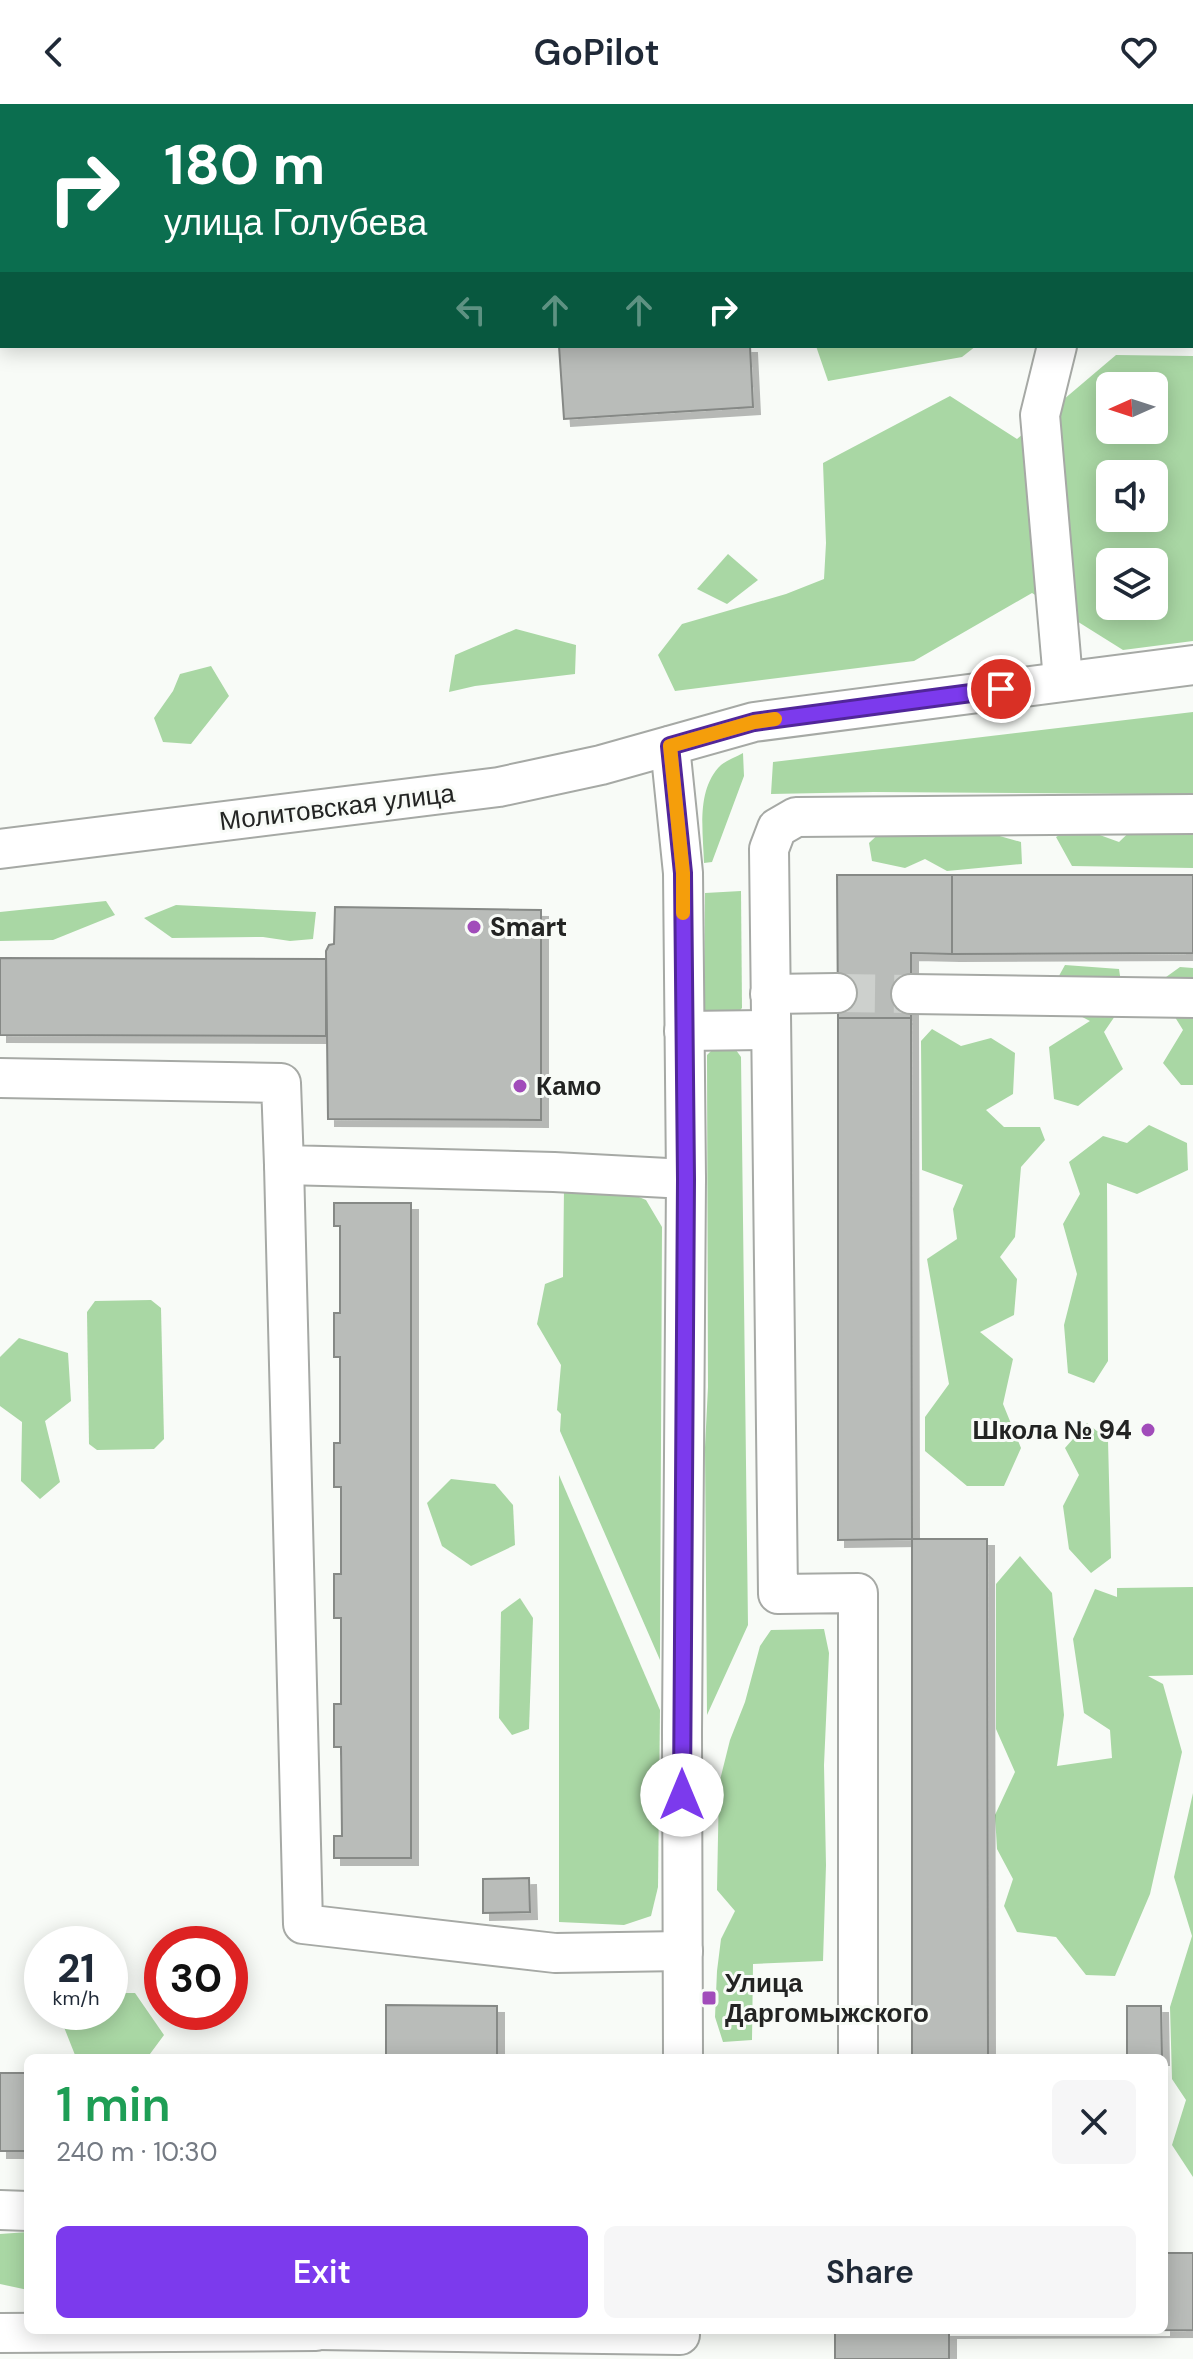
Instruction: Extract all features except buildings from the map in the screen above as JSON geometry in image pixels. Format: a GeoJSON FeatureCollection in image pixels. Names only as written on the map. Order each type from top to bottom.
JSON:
{"type":"FeatureCollection","features":[{"type":"Feature","properties":{"kind":"street"},"geometry":{"type":"LineString","coordinates":[[1057,348],[1040,415],[1063,680]]}},
{"type":"Feature","properties":{"kind":"street","name":"Молитовская улица"},"geometry":{"type":"LineString","coordinates":[[0,849],[499,787],[601,765],[754,722],[1193,665]]}},
{"type":"Feature","properties":{"kind":"street"},"geometry":{"type":"LineString","coordinates":[[670,746],[683,873],[686,1179],[683,2054]]}},
{"type":"Feature","properties":{"kind":"street"},"geometry":{"type":"LineString","coordinates":[[858,2054],[858,1593],[778,1594],[769,849],[777,828],[796,817],[1193,814]]}},
{"type":"Feature","properties":{"kind":"street"},"geometry":{"type":"LineString","coordinates":[[684,1031],[837,993]]}},
{"type":"Feature","properties":{"kind":"street"},"geometry":{"type":"LineString","coordinates":[[911,994],[1193,998]]}},
{"type":"Feature","properties":{"kind":"street"},"geometry":{"type":"LineString","coordinates":[[0,1078],[281,1083],[303,1924],[555,1953],[683,1951]]}},
{"type":"Feature","properties":{"kind":"street"},"geometry":{"type":"LineString","coordinates":[[284,1165],[554,1172],[686,1179]]}},
{"type":"Feature","properties":{"kind":"street"},"geometry":{"type":"LineString","coordinates":[[0,2210],[24,2211]]}},
{"type":"Feature","properties":{"kind":"street"},"geometry":{"type":"LineString","coordinates":[[0,2333],[24,2333]]}},
{"type":"Feature","properties":{"kind":"street"},"geometry":{"type":"LineString","coordinates":[[448,2334],[680,2341]]}},
{"type":"Feature","properties":{"kind":"green space"},"geometry":{"type":"Polygon","coordinates":[[[817,348],[973,348],[962,357],[828,381],[817,348]]]}},
{"type":"Feature","properties":{"kind":"green space"},"geometry":{"type":"Polygon","coordinates":[[[1116,355],[1193,356],[1193,641],[1123,650],[1032,593],[914,661],[675,691],[658,655],[682,624],[786,594],[824,579],[823,463],[950,396],[1017,439],[1116,355]]]}},
{"type":"Feature","properties":{"kind":"green space"},"geometry":{"type":"Polygon","coordinates":[[[728,554],[758,580],[727,604],[697,589],[728,554]]]}},
{"type":"Feature","properties":{"kind":"green space"},"geometry":{"type":"Polygon","coordinates":[[[516,629],[576,645],[575,674],[449,692],[455,655],[516,629]]]}},
{"type":"Feature","properties":{"kind":"green space"},"geometry":{"type":"Polygon","coordinates":[[[211,666],[229,696],[191,744],[163,742],[154,718],[173,691],[180,674],[211,666]]]}},
{"type":"Feature","properties":{"kind":"green space"},"geometry":{"type":"Polygon","coordinates":[[[1193,712],[1193,868],[1072,866],[1056,837],[1075,826],[1119,842],[1160,803],[1156,794],[771,794],[773,762],[1193,712]]]}},
{"type":"Feature","properties":{"kind":"green space"},"geometry":{"type":"Polygon","coordinates":[[[743,753],[744,776],[712,862],[704,863],[702,824],[708,786],[721,765],[743,753]]]}},
{"type":"Feature","properties":{"kind":"green space"},"geometry":{"type":"Polygon","coordinates":[[[961,825],[1021,842],[1022,864],[947,871],[925,859],[905,868],[872,861],[869,843],[886,827],[924,837],[961,825]]]}},
{"type":"Feature","properties":{"kind":"green space"},"geometry":{"type":"Polygon","coordinates":[[[741,891],[742,1008],[736,1015],[711,1017],[704,1011],[705,893],[741,891]]]}},
{"type":"Feature","properties":{"kind":"green space"},"geometry":{"type":"Polygon","coordinates":[[[106,901],[115,915],[53,940],[0,941],[0,912],[106,901]]]}},
{"type":"Feature","properties":{"kind":"green space"},"geometry":{"type":"Polygon","coordinates":[[[176,905],[316,912],[313,939],[172,938],[144,918],[176,905]]]}},
{"type":"Feature","properties":{"kind":"green space"},"geometry":{"type":"Polygon","coordinates":[[[1065,965],[1119,969],[1124,1003],[1104,1032],[1123,1069],[1078,1106],[1054,1099],[1049,1047],[1090,1021],[1059,1005],[1055,983],[1065,965]]]}},
{"type":"Feature","properties":{"kind":"green space"},"geometry":{"type":"Polygon","coordinates":[[[1180,967],[1193,968],[1193,1085],[1181,1085],[1163,1063],[1183,1030],[1155,985],[1180,967]]]}},
{"type":"Feature","properties":{"kind":"green space"},"geometry":{"type":"Polygon","coordinates":[[[932,1029],[961,1046],[991,1038],[1015,1053],[1013,1094],[986,1110],[1004,1127],[1040,1127],[1045,1140],[1021,1167],[1015,1237],[1000,1257],[1017,1279],[1014,1315],[980,1332],[1013,1359],[1003,1404],[1021,1448],[1004,1486],[967,1486],[925,1451],[925,1417],[949,1384],[927,1259],[957,1239],[953,1209],[963,1185],[922,1170],[921,1041],[932,1029]]]}},
{"type":"Feature","properties":{"kind":"green space"},"geometry":{"type":"Polygon","coordinates":[[[713,1049],[736,1050],[741,1057],[748,1625],[707,1715],[707,1055],[713,1049]]]}},
{"type":"Feature","properties":{"kind":"green space"},"geometry":{"type":"Polygon","coordinates":[[[1149,1125],[1187,1143],[1188,1170],[1137,1194],[1107,1183],[1108,1361],[1094,1383],[1068,1373],[1064,1325],[1077,1274],[1063,1224],[1080,1194],[1069,1162],[1103,1136],[1127,1143],[1149,1125]]]}},
{"type":"Feature","properties":{"kind":"green space"},"geometry":{"type":"Polygon","coordinates":[[[564,1188],[625,1191],[646,1200],[662,1227],[660,1660],[560,1431],[561,1414],[557,1410],[561,1365],[537,1324],[545,1284],[563,1277],[564,1188]]]}},
{"type":"Feature","properties":{"kind":"green space"},"geometry":{"type":"Polygon","coordinates":[[[151,1300],[161,1308],[164,1439],[154,1449],[97,1450],[89,1444],[87,1312],[95,1301],[151,1300]]]}},
{"type":"Feature","properties":{"kind":"green space"},"geometry":{"type":"Polygon","coordinates":[[[19,1338],[68,1353],[71,1401],[45,1421],[60,1482],[40,1499],[21,1481],[22,1422],[0,1406],[0,1357],[19,1338]]]}},
{"type":"Feature","properties":{"kind":"green space"},"geometry":{"type":"Polygon","coordinates":[[[1087,1423],[1108,1440],[1111,1558],[1091,1573],[1069,1549],[1063,1506],[1079,1475],[1065,1448],[1087,1423]]]}},
{"type":"Feature","properties":{"kind":"green space"},"geometry":{"type":"Polygon","coordinates":[[[559,1475],[660,1710],[658,1887],[651,1916],[624,1925],[559,1922],[559,1475]]]}},
{"type":"Feature","properties":{"kind":"green space"},"geometry":{"type":"Polygon","coordinates":[[[451,1479],[495,1484],[513,1505],[515,1545],[471,1566],[442,1546],[427,1503],[451,1479]]]}},
{"type":"Feature","properties":{"kind":"green space"},"geometry":{"type":"Polygon","coordinates":[[[1020,1556],[1052,1593],[1064,1715],[1057,1766],[1112,1758],[1110,1730],[1084,1713],[1073,1639],[1095,1589],[1117,1597],[1117,1588],[1193,1587],[1193,1675],[1148,1676],[1163,1684],[1182,1752],[1150,1894],[1115,1976],[1086,1975],[1056,1937],[1017,1932],[1004,1906],[1013,1879],[997,1849],[995,1815],[1015,1772],[996,1729],[996,1584],[1020,1556]]]}},
{"type":"Feature","properties":{"kind":"green space"},"geometry":{"type":"Polygon","coordinates":[[[520,1598],[533,1618],[529,1729],[512,1735],[499,1718],[501,1612],[520,1598]]]}},
{"type":"Feature","properties":{"kind":"green space"},"geometry":{"type":"Polygon","coordinates":[[[824,1629],[829,1653],[824,1765],[826,1865],[823,1961],[753,1964],[752,2040],[723,2042],[715,2017],[717,1971],[721,1939],[735,1911],[717,1890],[719,1784],[760,1646],[771,1630],[824,1629]]]}},
{"type":"Feature","properties":{"kind":"green space"},"geometry":{"type":"Polygon","coordinates":[[[1193,1793],[1193,2177],[1172,2145],[1186,2100],[1172,2079],[1170,2007],[1192,1936],[1174,1877],[1193,1793]]]}},
{"type":"Feature","properties":{"kind":"green space"},"geometry":{"type":"Polygon","coordinates":[[[128,1993],[135,1993],[144,2006],[144,2030],[161,2030],[164,2035],[150,2054],[75,2054],[65,2030],[128,2030],[128,1993]]]}},
{"type":"Feature","properties":{"kind":"green space"},"geometry":{"type":"Polygon","coordinates":[[[24,2232],[24,2289],[0,2284],[0,2234],[24,2232]]]}},
{"type":"Feature","properties":{"kind":"tunnel"},"geometry":{"type":"LineString","coordinates":[[837,993],[911,994]]}},
{"type":"Feature","properties":{"kind":"slow traffic"},"geometry":{"type":"LineString","coordinates":[[683,913],[683,873],[670,746],[775,719]]}},
{"type":"Feature","properties":{"kind":"place","name":"Smart"},"geometry":{"type":"Point","coordinates":[474,927]}},
{"type":"Feature","properties":{"kind":"place","name":"Камо"},"geometry":{"type":"Point","coordinates":[520,1086]}},
{"type":"Feature","properties":{"kind":"place","name":"Школа № 94"},"geometry":{"type":"Point","coordinates":[1148,1430]}},
{"type":"Feature","properties":{"kind":"place","name":"Улица Даргомыжского"},"geometry":{"type":"Point","coordinates":[709,1998]}},
{"type":"Feature","properties":{"kind":"route"},"geometry":{"type":"LineString","coordinates":[[682,1795],[686,1179],[683,873],[670,746],[754,722],[1001,689]]}}]}
